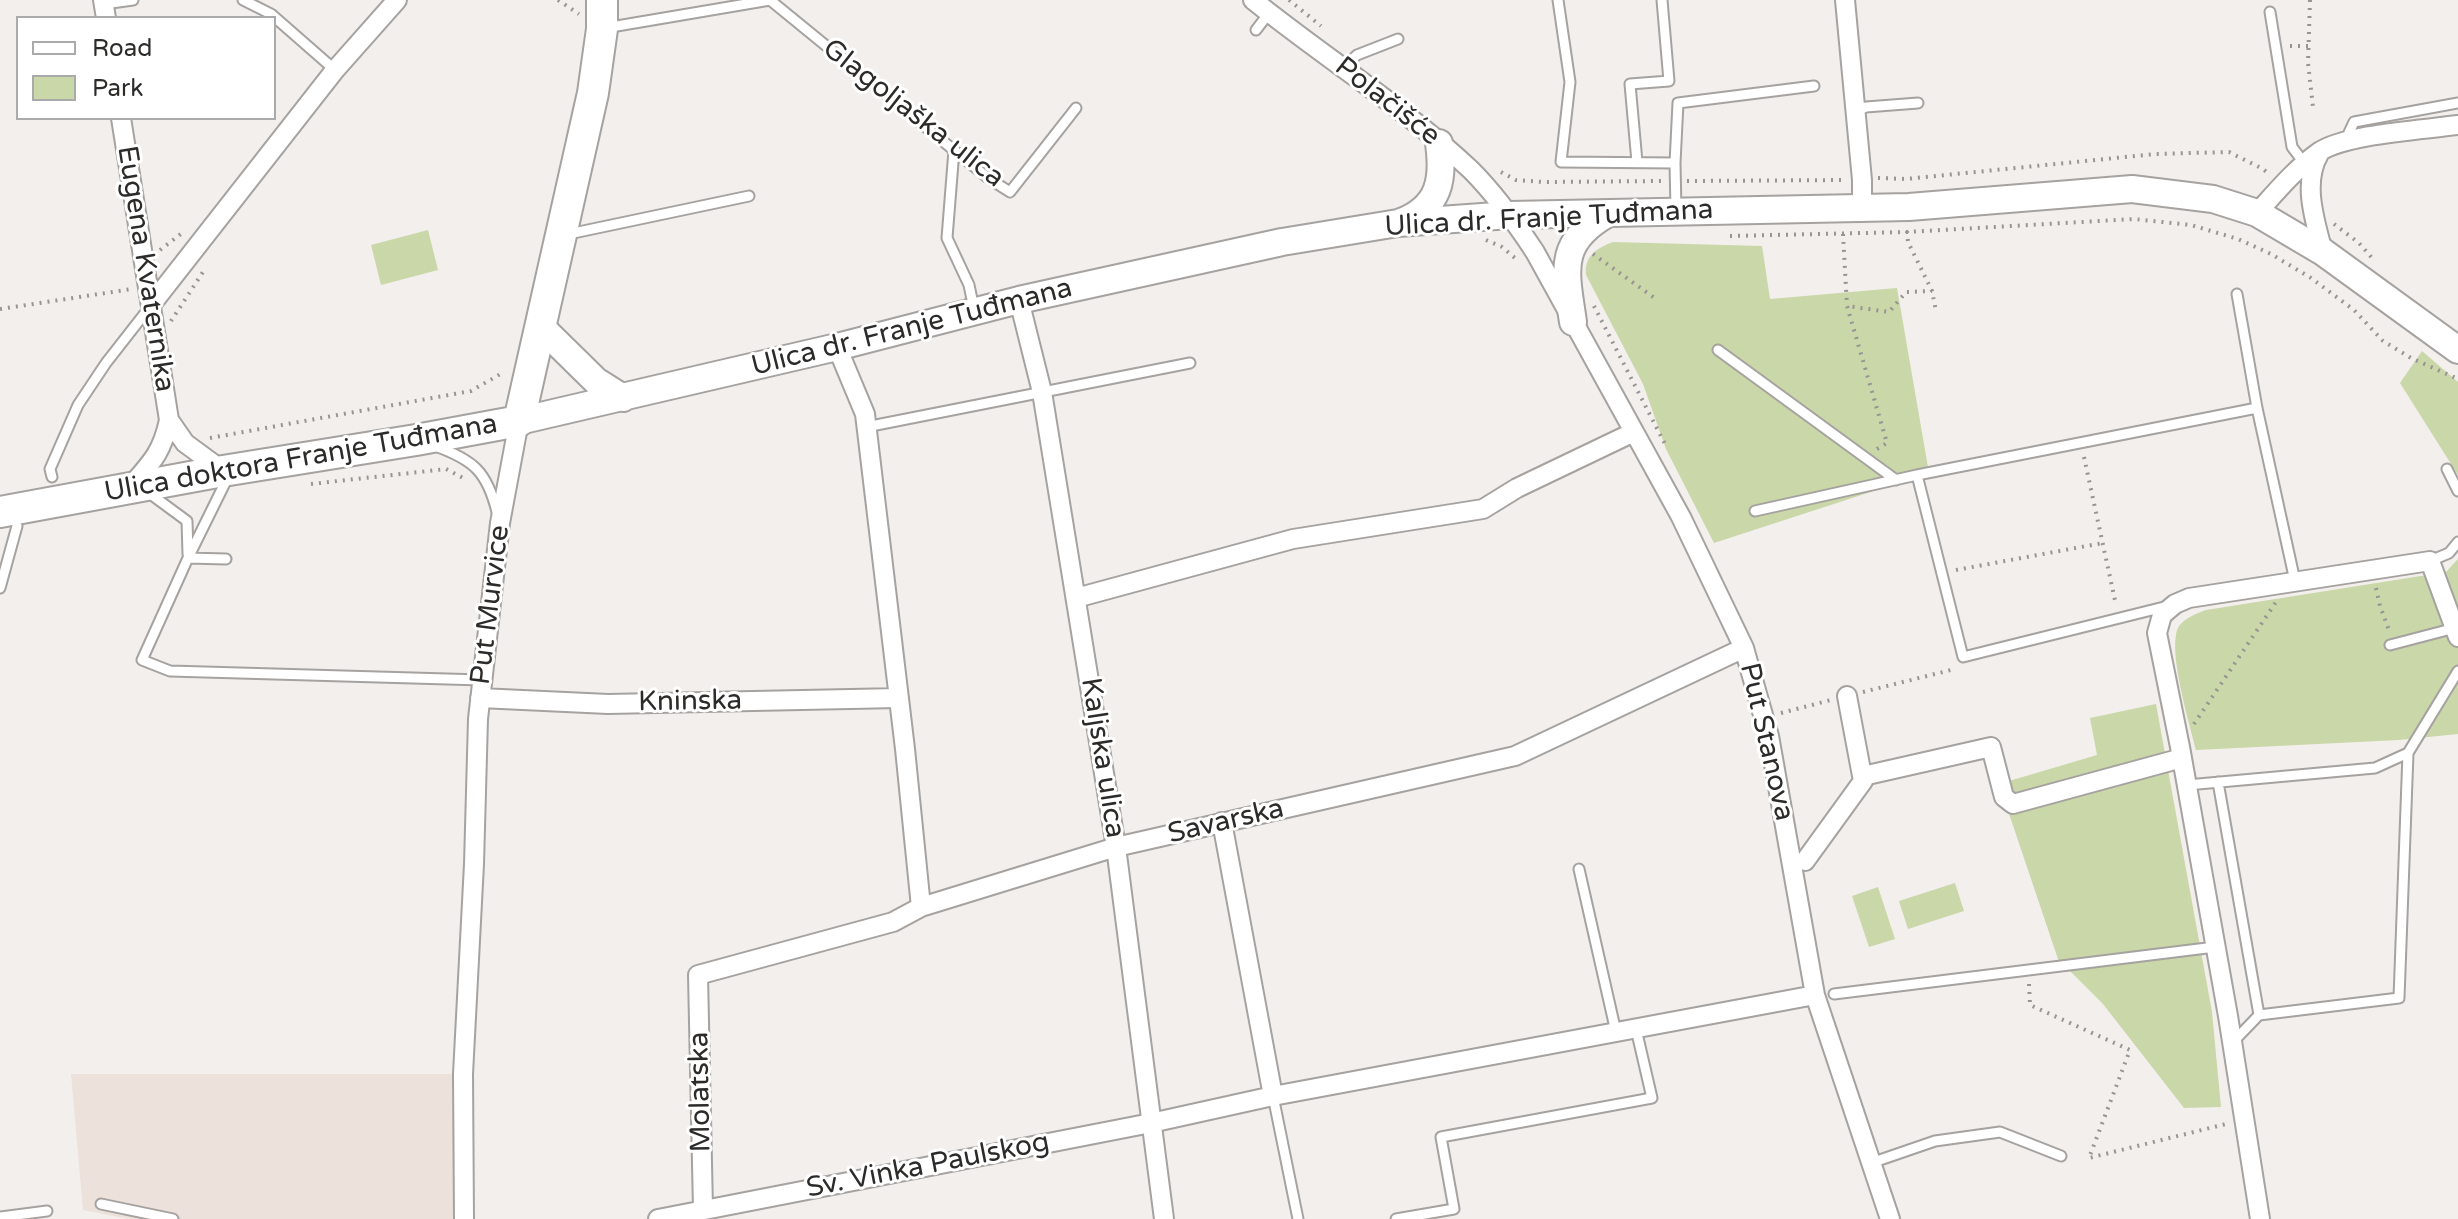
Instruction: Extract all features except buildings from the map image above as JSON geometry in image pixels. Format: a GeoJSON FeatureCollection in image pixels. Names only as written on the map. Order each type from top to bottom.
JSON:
{"type":"FeatureCollection","features":[{"type":"Feature","properties":{"kind":"main road","name":"Put Murvice"},"geometry":{"type":"LineString","coordinates":[[519,421],[593,93],[596,15]]}},
{"type":"Feature","properties":{"kind":"main road"},"geometry":{"type":"LineString","coordinates":[[1398,223],[1415,217],[1437,190],[1442,167],[1439,143]]}},
{"type":"Feature","properties":{"kind":"main road","name":"Ulica dr. Franje Tuđmana"},"geometry":{"type":"LineString","coordinates":[[519,421],[837,347],[1019,300],[1282,242],[1398,223],[1510,215],[1909,207],[2132,189],[2213,199],[2257,213],[2323,252],[2458,350]]}},
{"type":"Feature","properties":{"kind":"main road"},"geometry":{"type":"LineString","coordinates":[[1573,322],[1567,260],[1579,234],[1589,223],[1607,214]]}},
{"type":"Feature","properties":{"kind":"main road"},"geometry":{"type":"LineString","coordinates":[[540,326],[596,381],[623,398]]}},
{"type":"Feature","properties":{"kind":"main road","name":"Ulica doktora Franje Tuđmana"},"geometry":{"type":"LineString","coordinates":[[6,524],[83,498],[227,470],[519,421]]}},
{"type":"Feature","properties":{"kind":"street"},"geometry":{"type":"LineString","coordinates":[[151,305],[335,70],[397,0]]}},
{"type":"Feature","properties":{"kind":"street","name":"Polačišće"},"geometry":{"type":"LineString","coordinates":[[1253,0],[1439,143],[1473,172],[1510,215]]}},
{"type":"Feature","properties":{"kind":"street"},"geometry":{"type":"LineString","coordinates":[[1845,0],[1862,208]]}},
{"type":"Feature","properties":{"kind":"street","name":"Eugena Kvaternika"},"geometry":{"type":"LineString","coordinates":[[121,120],[169,420],[164,443],[133,488]]}},
{"type":"Feature","properties":{"kind":"street"},"geometry":{"type":"LineString","coordinates":[[2257,213],[2290,176],[2313,158],[2345,141],[2458,125]]}},
{"type":"Feature","properties":{"kind":"street"},"geometry":{"type":"LineString","coordinates":[[2313,158],[2313,214],[2323,252]]}},
{"type":"Feature","properties":{"kind":"street","name":"Put Stanova"},"geometry":{"type":"LineString","coordinates":[[1510,215],[1535,252],[1681,517],[1744,648],[1769,736],[1815,995],[1890,1219]]}},
{"type":"Feature","properties":{"kind":"street","name":"Kaljska ulica"},"geometry":{"type":"LineString","coordinates":[[1019,300],[1042,392],[1116,847],[1164,1219]]}},
{"type":"Feature","properties":{"kind":"street"},"geometry":{"type":"LineString","coordinates":[[837,347],[865,414],[921,907]]}},
{"type":"Feature","properties":{"kind":"street","name":"Eugena Kvaternika"},"geometry":{"type":"LineString","coordinates":[[169,420],[185,443],[227,470]]}},
{"type":"Feature","properties":{"kind":"street","name":"Put Murvice"},"geometry":{"type":"LineString","coordinates":[[464,1219],[463,1074],[481,689],[500,523],[519,421]]}},
{"type":"Feature","properties":{"kind":"street"},"geometry":{"type":"LineString","coordinates":[[1076,598],[1293,539],[1483,509],[1517,488],[1634,432]]}},
{"type":"Feature","properties":{"kind":"street"},"geometry":{"type":"LineString","coordinates":[[2260,1219],[2187,785],[2157,633],[2162,615],[2189,598],[2430,561],[2456,632]]}},
{"type":"Feature","properties":{"kind":"street","name":"Savarska"},"geometry":{"type":"LineString","coordinates":[[698,975],[893,922],[921,907],[1116,847],[1515,756],[1744,648]]}},
{"type":"Feature","properties":{"kind":"street","name":"Kninska"},"geometry":{"type":"LineString","coordinates":[[481,689],[608,704],[899,698]]}},
{"type":"Feature","properties":{"kind":"street"},"geometry":{"type":"LineString","coordinates":[[1805,861],[1863,781],[1847,696]]}},
{"type":"Feature","properties":{"kind":"street"},"geometry":{"type":"LineString","coordinates":[[1863,776],[1991,747],[2004,797],[2013,804],[2181,752]]}},
{"type":"Feature","properties":{"kind":"street"},"geometry":{"type":"LineString","coordinates":[[1222,822],[1273,1096]]}},
{"type":"Feature","properties":{"kind":"street","name":"Molatska"},"geometry":{"type":"LineString","coordinates":[[698,975],[703,1210]]}},
{"type":"Feature","properties":{"kind":"street","name":"Sv. Vinka Paulskog"},"geometry":{"type":"LineString","coordinates":[[658,1219],[703,1210],[734,1211],[1273,1096],[1815,995]]}},
{"type":"Feature","properties":{"kind":"lane"},"geometry":{"type":"LineString","coordinates":[[104,7],[133,0]]}},
{"type":"Feature","properties":{"kind":"lane"},"geometry":{"type":"LineString","coordinates":[[243,0],[273,16]]}},
{"type":"Feature","properties":{"kind":"lane","name":"Glagoljaška ulica"},"geometry":{"type":"LineString","coordinates":[[596,15],[770,0],[1010,192],[1076,108]]}},
{"type":"Feature","properties":{"kind":"lane"},"geometry":{"type":"LineString","coordinates":[[1558,0],[1570,82],[1561,162],[1675,163]]}},
{"type":"Feature","properties":{"kind":"lane"},"geometry":{"type":"LineString","coordinates":[[1637,162],[1630,84],[1669,81],[1662,0]]}},
{"type":"Feature","properties":{"kind":"lane"},"geometry":{"type":"LineString","coordinates":[[2270,12],[2292,147],[2313,158]]}},
{"type":"Feature","properties":{"kind":"lane"},"geometry":{"type":"LineString","coordinates":[[1256,30],[1269,13]]}},
{"type":"Feature","properties":{"kind":"lane"},"geometry":{"type":"LineString","coordinates":[[276,18],[335,70]]}},
{"type":"Feature","properties":{"kind":"lane"},"geometry":{"type":"LineString","coordinates":[[1344,67],[1357,55],[1398,39]]}},
{"type":"Feature","properties":{"kind":"lane"},"geometry":{"type":"LineString","coordinates":[[1676,212],[1678,103],[1814,86]]}},
{"type":"Feature","properties":{"kind":"lane"},"geometry":{"type":"LineString","coordinates":[[1856,111],[1866,107],[1918,103]]}},
{"type":"Feature","properties":{"kind":"lane"},"geometry":{"type":"LineString","coordinates":[[2345,141],[2354,122],[2458,103]]}},
{"type":"Feature","properties":{"kind":"lane"},"geometry":{"type":"LineString","coordinates":[[954,150],[947,238],[969,285],[975,311]]}},
{"type":"Feature","properties":{"kind":"lane"},"geometry":{"type":"LineString","coordinates":[[561,236],[749,196]]}},
{"type":"Feature","properties":{"kind":"lane"},"geometry":{"type":"LineString","coordinates":[[2237,294],[2290,582]]}},
{"type":"Feature","properties":{"kind":"lane"},"geometry":{"type":"LineString","coordinates":[[52,477],[50,469],[78,405],[151,305]]}},
{"type":"Feature","properties":{"kind":"lane"},"geometry":{"type":"LineString","coordinates":[[1718,350],[1896,480]]}},
{"type":"Feature","properties":{"kind":"lane"},"geometry":{"type":"LineString","coordinates":[[866,427],[1190,363]]}},
{"type":"Feature","properties":{"kind":"lane"},"geometry":{"type":"LineString","coordinates":[[1755,511],[1917,475],[2257,408]]}},
{"type":"Feature","properties":{"kind":"lane"},"geometry":{"type":"LineString","coordinates":[[416,440],[454,453],[473,465],[491,487],[500,523]]}},
{"type":"Feature","properties":{"kind":"lane"},"geometry":{"type":"LineString","coordinates":[[2447,469],[2458,491]]}},
{"type":"Feature","properties":{"kind":"lane"},"geometry":{"type":"LineString","coordinates":[[227,470],[142,660],[170,671],[481,689]]}},
{"type":"Feature","properties":{"kind":"lane"},"geometry":{"type":"LineString","coordinates":[[1917,475],[1963,657],[2175,604]]}},
{"type":"Feature","properties":{"kind":"lane"},"geometry":{"type":"LineString","coordinates":[[133,488],[171,507],[187,521],[188,558]]}},
{"type":"Feature","properties":{"kind":"lane"},"geometry":{"type":"LineString","coordinates":[[0,588],[6,524]]}},
{"type":"Feature","properties":{"kind":"lane"},"geometry":{"type":"LineString","coordinates":[[2430,561],[2449,553],[2458,542]]}},
{"type":"Feature","properties":{"kind":"lane"},"geometry":{"type":"LineString","coordinates":[[188,558],[226,559]]}},
{"type":"Feature","properties":{"kind":"lane"},"geometry":{"type":"LineString","coordinates":[[2390,645],[2456,632]]}},
{"type":"Feature","properties":{"kind":"lane"},"geometry":{"type":"LineString","coordinates":[[2232,1043],[2259,1015],[2399,998],[2408,753],[2458,671]]}},
{"type":"Feature","properties":{"kind":"lane"},"geometry":{"type":"LineString","coordinates":[[2187,785],[2375,768],[2408,753]]}},
{"type":"Feature","properties":{"kind":"lane"},"geometry":{"type":"LineString","coordinates":[[2218,782],[2259,1015]]}},
{"type":"Feature","properties":{"kind":"lane"},"geometry":{"type":"LineString","coordinates":[[1579,869],[1616,1032]]}},
{"type":"Feature","properties":{"kind":"lane"},"geometry":{"type":"LineString","coordinates":[[1834,994],[2215,947]]}},
{"type":"Feature","properties":{"kind":"lane"},"geometry":{"type":"LineString","coordinates":[[1396,1219],[1422,1217],[1454,1209],[1441,1137],[1652,1098],[1636,1029]]}},
{"type":"Feature","properties":{"kind":"lane"},"geometry":{"type":"LineString","coordinates":[[1273,1096],[1298,1219]]}},
{"type":"Feature","properties":{"kind":"lane"},"geometry":{"type":"LineString","coordinates":[[1871,1163],[1935,1141],[2000,1132],[2061,1156]]}},
{"type":"Feature","properties":{"kind":"lane"},"geometry":{"type":"LineString","coordinates":[[101,1204],[173,1219]]}},
{"type":"Feature","properties":{"kind":"lane"},"geometry":{"type":"LineString","coordinates":[[0,1217],[47,1211]]}},
{"type":"Feature","properties":{"kind":"path"},"geometry":{"type":"LineString","coordinates":[[558,0],[596,15]]}},
{"type":"Feature","properties":{"kind":"path"},"geometry":{"type":"LineString","coordinates":[[2310,0],[2308,63],[2313,107]]}},
{"type":"Feature","properties":{"kind":"path"},"geometry":{"type":"LineString","coordinates":[[2276,46],[2309,46]]}},
{"type":"Feature","properties":{"kind":"path"},"geometry":{"type":"LineString","coordinates":[[1884,177],[1906,179],[2155,154],[2229,152],[2263,169]]}},
{"type":"Feature","properties":{"kind":"path"},"geometry":{"type":"LineString","coordinates":[[1493,168],[1516,180],[1662,181]]}},
{"type":"Feature","properties":{"kind":"path"},"geometry":{"type":"LineString","coordinates":[[1688,181],[1838,180]]}},
{"type":"Feature","properties":{"kind":"path"},"geometry":{"type":"LineString","coordinates":[[1717,236],[1907,232],[2134,219],[2191,225],[2238,239],[2271,254],[2311,278],[2354,310],[2383,341],[2411,358],[2458,379]]}},
{"type":"Feature","properties":{"kind":"path"},"geometry":{"type":"LineString","coordinates":[[1907,232],[1908,242],[1932,291],[1936,311]]}},
{"type":"Feature","properties":{"kind":"path"},"geometry":{"type":"LineString","coordinates":[[1843,234],[1847,306],[1887,443],[1865,457]]}},
{"type":"Feature","properties":{"kind":"path"},"geometry":{"type":"LineString","coordinates":[[1484,239],[1502,247],[1521,263]]}},
{"type":"Feature","properties":{"kind":"path"},"geometry":{"type":"LineString","coordinates":[[170,322],[212,258],[200,244]]}},
{"type":"Feature","properties":{"kind":"path"},"geometry":{"type":"LineString","coordinates":[[1597,244],[1588,251],[1656,299]]}},
{"type":"Feature","properties":{"kind":"path"},"geometry":{"type":"LineString","coordinates":[[0,309],[134,289],[145,277]]}},
{"type":"Feature","properties":{"kind":"path"},"geometry":{"type":"LineString","coordinates":[[1847,306],[1889,312],[1906,292],[1932,291]]}},
{"type":"Feature","properties":{"kind":"path"},"geometry":{"type":"LineString","coordinates":[[1593,303],[1666,446]]}},
{"type":"Feature","properties":{"kind":"path"},"geometry":{"type":"LineString","coordinates":[[205,439],[471,391],[512,366]]}},
{"type":"Feature","properties":{"kind":"path"},"geometry":{"type":"LineString","coordinates":[[2081,443],[2118,618]]}},
{"type":"Feature","properties":{"kind":"path"},"geometry":{"type":"LineString","coordinates":[[298,485],[446,469],[469,481]]}},
{"type":"Feature","properties":{"kind":"path"},"geometry":{"type":"LineString","coordinates":[[1941,572],[2103,543]]}},
{"type":"Feature","properties":{"kind":"path"},"geometry":{"type":"LineString","coordinates":[[2373,570],[2380,606],[2389,630]]}},
{"type":"Feature","properties":{"kind":"path"},"geometry":{"type":"LineString","coordinates":[[2181,752],[2237,657],[2290,582]]}},
{"type":"Feature","properties":{"kind":"path"},"geometry":{"type":"LineString","coordinates":[[2028,970],[2030,1005],[2130,1050],[2089,1158],[2244,1120]]}},
{"type":"Feature","properties":{"kind":"shaded area"},"geometry":{"type":"Polygon","coordinates":[[[71,1074],[463,1074],[464,1219],[128,1219],[83,1210],[71,1074]]]}},
{"type":"Feature","properties":{"kind":"green space"},"geometry":{"type":"Polygon","coordinates":[[[428,230],[438,270],[381,285],[371,245],[428,230]]]}},
{"type":"Feature","properties":{"kind":"green space"},"geometry":{"type":"Polygon","coordinates":[[[1613,242],[1762,246],[1770,299],[1897,288],[1929,473],[1714,543],[1666,449],[1643,384],[1586,275],[1589,258],[1613,242]]]}},
{"type":"Feature","properties":{"kind":"green space"},"geometry":{"type":"Polygon","coordinates":[[[2422,351],[2458,382],[2458,475],[2400,383],[2422,351]]]}},
{"type":"Feature","properties":{"kind":"green space"},"geometry":{"type":"Polygon","coordinates":[[[2458,559],[2458,734],[2196,750],[2175,651],[2179,626],[2184,621],[2206,610],[2446,572],[2458,559]]]}},
{"type":"Feature","properties":{"kind":"green space"},"geometry":{"type":"Polygon","coordinates":[[[2156,704],[2212,1012],[2221,1107],[2184,1108],[2103,1004],[2058,959],[1999,784],[2097,755],[2090,718],[2156,704]]]}},
{"type":"Feature","properties":{"kind":"green space"},"geometry":{"type":"Polygon","coordinates":[[[1955,883],[1964,911],[1908,929],[1899,901],[1955,883]]]}},
{"type":"Feature","properties":{"kind":"green space"},"geometry":{"type":"Polygon","coordinates":[[[1878,887],[1895,939],[1869,947],[1852,896],[1878,887]]]}}]}
